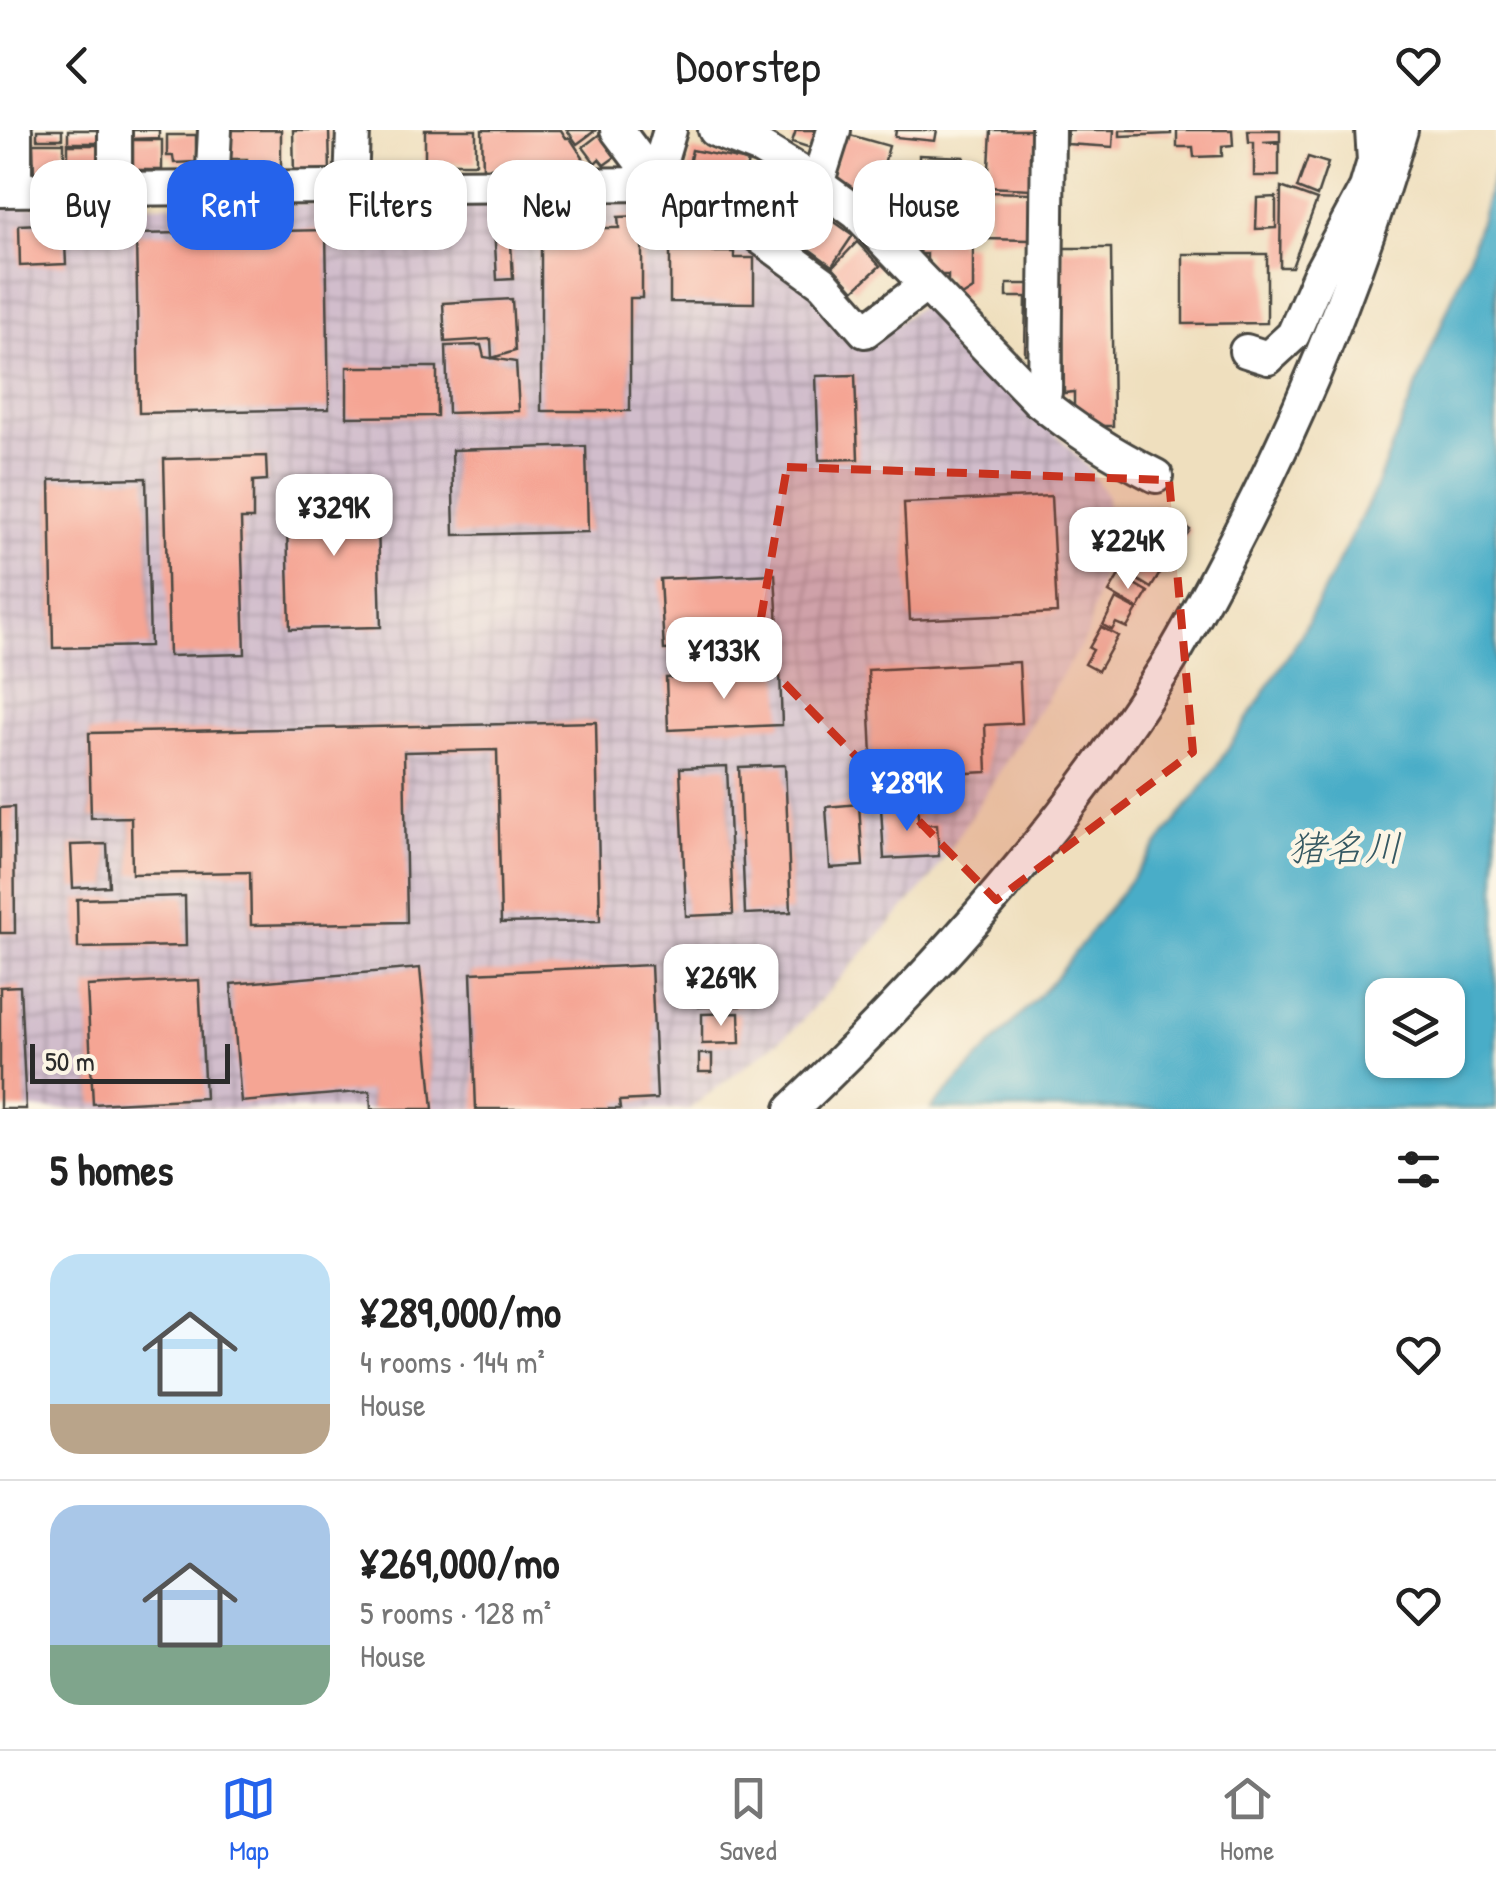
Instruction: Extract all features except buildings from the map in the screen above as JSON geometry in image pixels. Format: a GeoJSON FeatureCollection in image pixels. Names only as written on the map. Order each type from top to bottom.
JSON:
{"type":"FeatureCollection","features":[{"type":"Feature","properties":{"kind":"street"},"geometry":{"type":"LineString","coordinates":[[8,190],[15,130]]}},
{"type":"Feature","properties":{"kind":"street"},"geometry":{"type":"LineString","coordinates":[[115,130],[115,160]]}},
{"type":"Feature","properties":{"kind":"street"},"geometry":{"type":"LineString","coordinates":[[213,160],[214,130]]}},
{"type":"Feature","properties":{"kind":"street"},"geometry":{"type":"LineString","coordinates":[[351,160],[352,130]]}},
{"type":"Feature","properties":{"kind":"street"},"geometry":{"type":"LineString","coordinates":[[618,130],[640,160]]}},
{"type":"Feature","properties":{"kind":"street"},"geometry":{"type":"LineString","coordinates":[[661,160],[670,130]]}},
{"type":"Feature","properties":{"kind":"street"},"geometry":{"type":"LineString","coordinates":[[715,130],[761,148],[780,160]]}},
{"type":"Feature","properties":{"kind":"street"},"geometry":{"type":"LineString","coordinates":[[825,160],[834,130]]}},
{"type":"Feature","properties":{"kind":"street"},"geometry":{"type":"LineString","coordinates":[[1038,400],[1045,392],[1048,130]]}},
{"type":"Feature","properties":{"kind":"street"},"geometry":{"type":"LineString","coordinates":[[792,1109],[867,1038],[1026,861],[1166,668],[1256,502],[1340,314],[1378,179],[1374,161],[1392,131]]}},
{"type":"Feature","properties":{"kind":"street"},"geometry":{"type":"LineString","coordinates":[[1246,350],[1268,358],[1292,335],[1366,188],[1378,179]]}},
{"type":"Feature","properties":{"kind":"street"},"geometry":{"type":"LineString","coordinates":[[467,186],[626,185]]}},
{"type":"Feature","properties":{"kind":"street"},"geometry":{"type":"LineString","coordinates":[[833,195],[857,212],[1038,400],[1122,460],[1156,476]]}},
{"type":"Feature","properties":{"kind":"street"},"geometry":{"type":"LineString","coordinates":[[778,250],[823,283],[865,332],[926,285]]}},
{"type":"Feature","properties":{"kind":"highlighted area"},"geometry":{"type":"Polygon","coordinates":[[[787,467],[1169,480],[1193,752],[996,900],[755,653],[787,467]]]}},
{"type":"Feature","properties":{"kind":"shaded area"},"geometry":{"type":"Polygon","coordinates":[[[606,201],[626,201],[626,250],[761,250],[819,297],[867,344],[929,300],[1087,466],[1107,496],[1107,555],[1087,636],[929,881],[793,1030],[689,1109],[0,1109],[0,206],[30,206],[30,250],[147,250],[147,205],[167,205],[167,250],[294,250],[294,204],[314,204],[314,250],[467,250],[467,202],[487,202],[487,250],[606,250],[606,201]]]}},
{"type":"Feature","properties":{"kind":"water","name":"猪名川"},"geometry":{"type":"Polygon","coordinates":[[[1496,167],[1496,1109],[931,1109],[1056,977],[1209,778],[1300,637],[1373,494],[1471,251],[1496,167]]]}}]}
